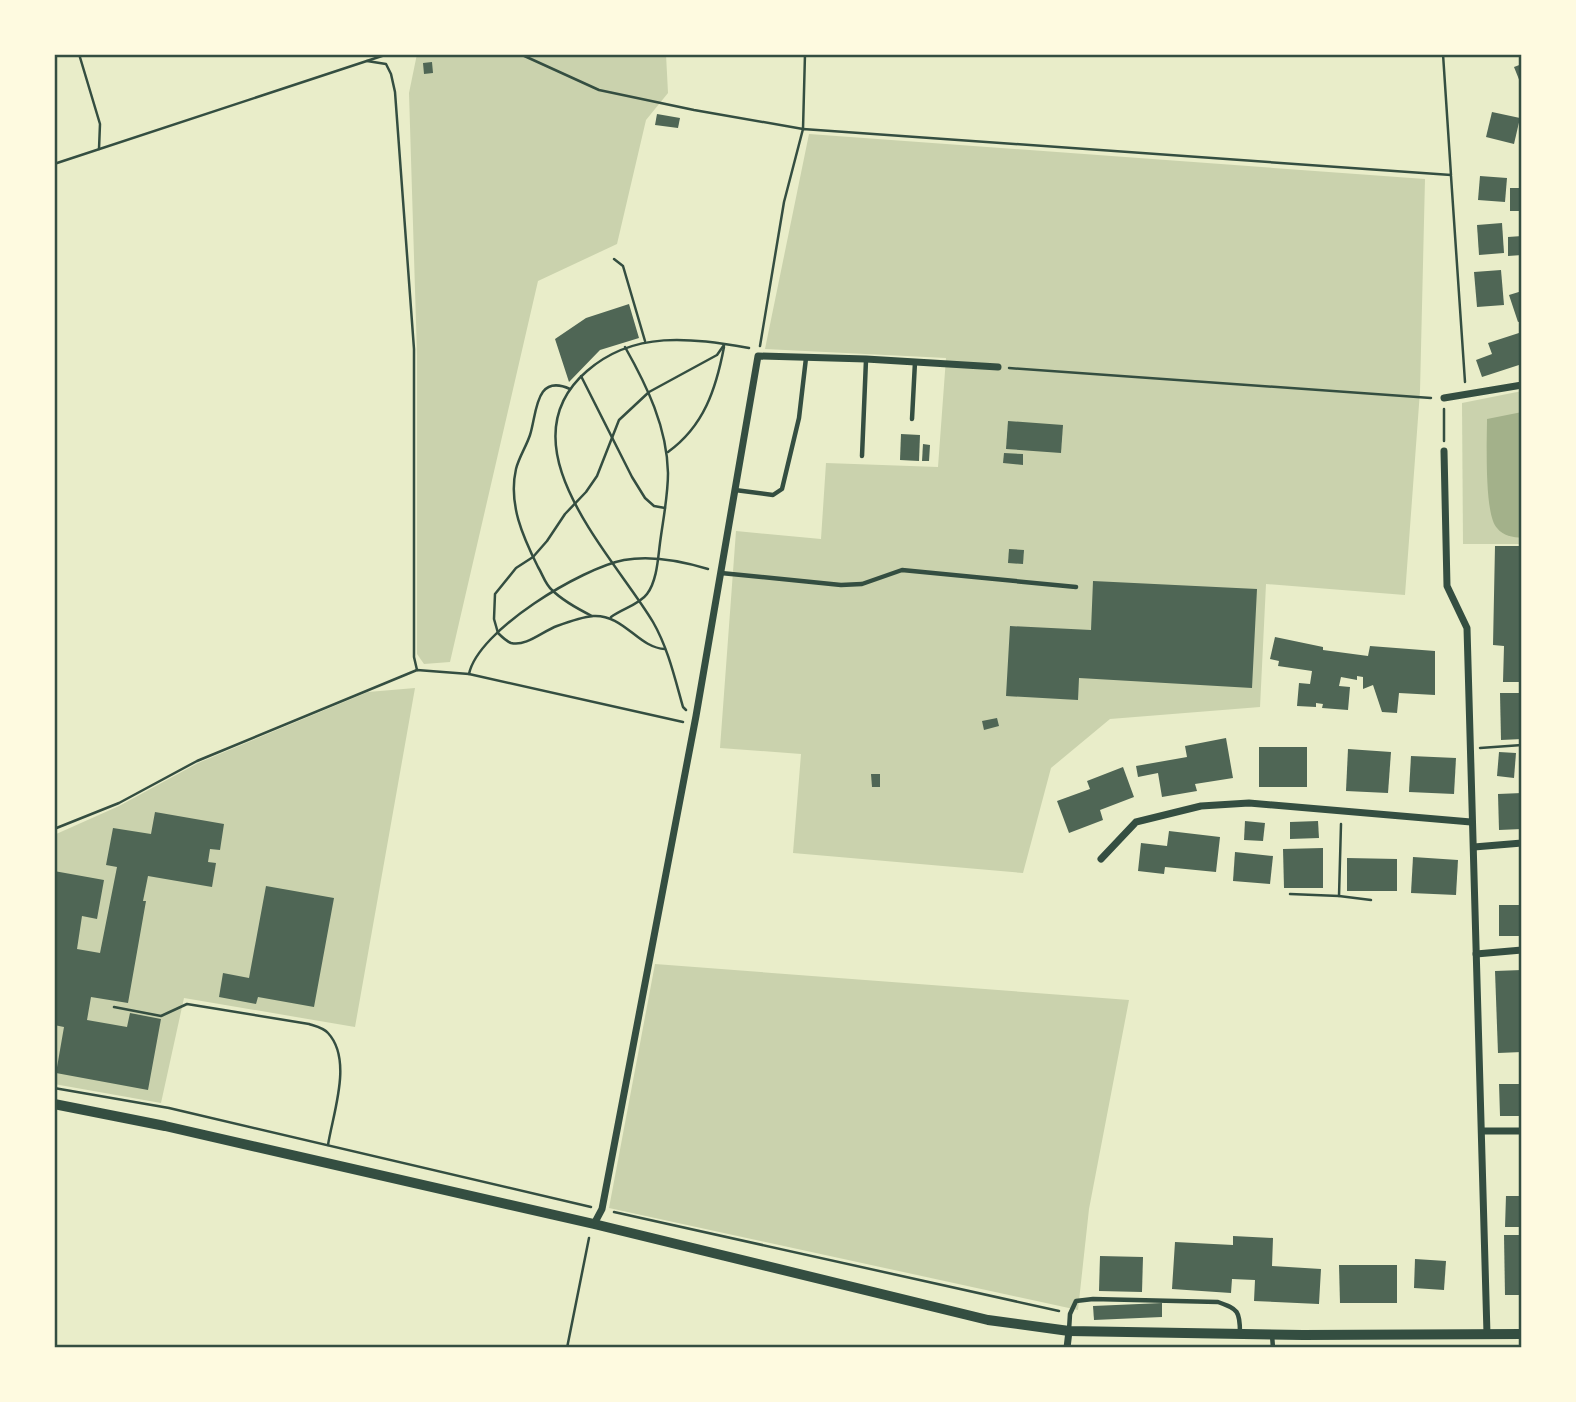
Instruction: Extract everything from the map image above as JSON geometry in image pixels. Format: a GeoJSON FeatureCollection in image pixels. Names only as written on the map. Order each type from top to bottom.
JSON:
{"type":"FeatureCollection","features":[{"type":"Feature","properties":{"kind":"street"},"geometry":{"type":"LineString","coordinates":[[594,1224],[602,1209],[696,716],[758,356],[915,361],[998,367]]}},
{"type":"Feature","properties":{"kind":"street"},"geometry":{"type":"LineString","coordinates":[[1444,398],[1522,385]]}},
{"type":"Feature","properties":{"kind":"street"},"geometry":{"type":"LineString","coordinates":[[1444,451],[1447,586],[1467,628],[1487,1334]]}},
{"type":"Feature","properties":{"kind":"street"},"geometry":{"type":"LineString","coordinates":[[1101,859],[1136,822],[1201,807],[1249,803],[1471,822]]}},
{"type":"Feature","properties":{"kind":"street"},"geometry":{"type":"LineString","coordinates":[[1474,847],[1522,843]]}},
{"type":"Feature","properties":{"kind":"street"},"geometry":{"type":"LineString","coordinates":[[1476,954],[1522,950]]}},
{"type":"Feature","properties":{"kind":"street"},"geometry":{"type":"LineString","coordinates":[[54,1104],[594,1224],[988,1320],[1069,1331],[1522,1334]]}},
{"type":"Feature","properties":{"kind":"street"},"geometry":{"type":"LineString","coordinates":[[1482,1131],[1522,1131]]}},
{"type":"Feature","properties":{"kind":"street"},"geometry":{"type":"LineString","coordinates":[[1067,1348],[1069,1331]]}},
{"type":"Feature","properties":{"kind":"lane"},"geometry":{"type":"LineString","coordinates":[[734,490],[773,495],[782,489],[799,418],[806,357]]}},
{"type":"Feature","properties":{"kind":"lane"},"geometry":{"type":"LineString","coordinates":[[862,456],[866,359]]}},
{"type":"Feature","properties":{"kind":"lane"},"geometry":{"type":"LineString","coordinates":[[912,419],[915,361]]}},
{"type":"Feature","properties":{"kind":"lane"},"geometry":{"type":"LineString","coordinates":[[720,573],[841,585],[862,584],[902,570],[1076,587]]}},
{"type":"Feature","properties":{"kind":"lane"},"geometry":{"type":"LineString","coordinates":[[1069,1331],[1070,1314],[1076,1301],[1093,1299],[1218,1302],[1234,1308],[1240,1315],[1240,1334]]}},
{"type":"Feature","properties":{"kind":"lane"},"geometry":{"type":"LineString","coordinates":[[1272,1334],[1273,1348]]}},
{"type":"Feature","properties":{"kind":"path"},"geometry":{"type":"LineString","coordinates":[[79,54],[100,124],[99,150]]}},
{"type":"Feature","properties":{"kind":"path"},"geometry":{"type":"LineString","coordinates":[[54,164],[387,54]]}},
{"type":"Feature","properties":{"kind":"path"},"geometry":{"type":"LineString","coordinates":[[520,54],[600,90],[803,129],[1451,175]]}},
{"type":"Feature","properties":{"kind":"path"},"geometry":{"type":"LineString","coordinates":[[758,356],[784,202],[803,129],[804,54]]}},
{"type":"Feature","properties":{"kind":"path"},"geometry":{"type":"LineString","coordinates":[[1443,54],[1466,396]]}},
{"type":"Feature","properties":{"kind":"path"},"geometry":{"type":"LineString","coordinates":[[367,61],[386,64],[391,74],[397,106],[414,349],[414,643],[417,670]]}},
{"type":"Feature","properties":{"kind":"path"},"geometry":{"type":"LineString","coordinates":[[614,259],[623,265],[645,341]]}},
{"type":"Feature","properties":{"kind":"path"},"geometry":{"type":"LineString","coordinates":[[696,716],[682,707],[665,649],[654,624],[600,545],[576,504],[560,466],[555,443],[557,419],[570,388],[581,376],[601,358],[625,347],[645,341],[699,339],[754,349],[758,356]]}},
{"type":"Feature","properties":{"kind":"path"},"geometry":{"type":"LineString","coordinates":[[593,616],[556,627],[526,642],[512,643],[498,633],[494,619],[495,594],[516,568],[533,557],[597,476],[619,420],[649,392],[717,355],[725,344]]}},
{"type":"Feature","properties":{"kind":"path"},"geometry":{"type":"LineString","coordinates":[[667,453],[690,434],[704,414],[716,382],[725,344]]}},
{"type":"Feature","properties":{"kind":"path"},"geometry":{"type":"LineString","coordinates":[[610,618],[646,597],[652,586],[668,476],[667,453],[659,419],[649,392],[625,347]]}},
{"type":"Feature","properties":{"kind":"path"},"geometry":{"type":"LineString","coordinates":[[998,367],[1444,398],[1444,451]]}},
{"type":"Feature","properties":{"kind":"path"},"geometry":{"type":"LineString","coordinates":[[581,376],[645,498],[654,506],[665,508]]}},
{"type":"Feature","properties":{"kind":"path"},"geometry":{"type":"LineString","coordinates":[[570,388],[560,384],[548,387],[542,393],[530,438],[516,469],[514,488],[519,523],[533,557],[553,591],[593,616],[610,618],[636,633],[653,648],[665,649]]}},
{"type":"Feature","properties":{"kind":"path"},"geometry":{"type":"LineString","coordinates":[[469,674],[471,665],[484,645],[526,609],[591,571],[642,558],[720,573]]}},
{"type":"Feature","properties":{"kind":"path"},"geometry":{"type":"LineString","coordinates":[[54,829],[119,803],[197,761],[417,670],[469,674],[694,725]]}},
{"type":"Feature","properties":{"kind":"path"},"geometry":{"type":"LineString","coordinates":[[1470,749],[1522,745]]}},
{"type":"Feature","properties":{"kind":"path"},"geometry":{"type":"LineString","coordinates":[[1339,896],[1342,810]]}},
{"type":"Feature","properties":{"kind":"path"},"geometry":{"type":"LineString","coordinates":[[1290,894],[1371,900]]}},
{"type":"Feature","properties":{"kind":"path"},"geometry":{"type":"LineString","coordinates":[[114,1007],[161,1016],[187,1004],[309,1024],[327,1031],[338,1048],[342,1066],[328,1145]]}},
{"type":"Feature","properties":{"kind":"path"},"geometry":{"type":"LineString","coordinates":[[54,1088],[169,1108],[1060,1312],[1069,1331]]}},
{"type":"Feature","properties":{"kind":"path"},"geometry":{"type":"LineString","coordinates":[[567,1348],[586,1246],[594,1224]]}},
{"type":"Feature","properties":{"kind":"shaded area"},"geometry":{"type":"Polygon","coordinates":[[[417,54],[666,54],[668,93],[646,120],[617,244],[538,281],[450,662],[424,664],[417,654],[417,355],[409,93],[417,54]]]}},
{"type":"Feature","properties":{"kind":"shaded area"},"geometry":{"type":"Polygon","coordinates":[[[809,134],[1425,179],[1420,391],[1405,595],[1266,584],[1260,707],[1110,719],[1051,768],[1023,873],[793,853],[801,754],[720,748],[736,531],[821,539],[826,463],[938,467],[946,358],[765,349],[809,134]]]}},
{"type":"Feature","properties":{"kind":"shaded area"},"geometry":{"type":"Polygon","coordinates":[[[1522,391],[1522,544],[1463,544],[1462,403],[1522,391]]]}},
{"type":"Feature","properties":{"kind":"shaded area"},"geometry":{"type":"Polygon","coordinates":[[[1522,412],[1522,538],[1502,533],[1493,520],[1488,493],[1487,419],[1522,412]]]}},
{"type":"Feature","properties":{"kind":"shaded area"},"geometry":{"type":"Polygon","coordinates":[[[415,688],[355,1027],[184,998],[161,1103],[54,1084],[54,835],[119,806],[198,763],[368,692],[415,688]]]}},
{"type":"Feature","properties":{"kind":"shaded area"},"geometry":{"type":"Polygon","coordinates":[[[655,964],[1129,1000],[1089,1209],[1078,1310],[609,1208],[655,964]]]}},
{"type":"Feature","properties":{"kind":"building"},"geometry":{"type":"Polygon","coordinates":[[[432,62],[433,73],[424,74],[423,63],[432,62]]]}},
{"type":"Feature","properties":{"kind":"building"},"geometry":{"type":"Polygon","coordinates":[[[1522,64],[1522,87],[1514,67],[1522,64]]]}},
{"type":"Feature","properties":{"kind":"building"},"geometry":{"type":"Polygon","coordinates":[[[1492,112],[1520,118],[1514,144],[1486,137],[1492,112]]]}},
{"type":"Feature","properties":{"kind":"building"},"geometry":{"type":"Polygon","coordinates":[[[657,114],[680,118],[678,128],[655,125],[657,114]]]}},
{"type":"Feature","properties":{"kind":"building"},"geometry":{"type":"Polygon","coordinates":[[[1480,176],[1507,178],[1505,202],[1478,200],[1480,176]]]}},
{"type":"Feature","properties":{"kind":"building"},"geometry":{"type":"Polygon","coordinates":[[[1510,188],[1522,188],[1522,211],[1510,211],[1510,188]]]}},
{"type":"Feature","properties":{"kind":"building"},"geometry":{"type":"Polygon","coordinates":[[[1502,223],[1504,253],[1479,255],[1477,225],[1502,223]]]}},
{"type":"Feature","properties":{"kind":"building"},"geometry":{"type":"Polygon","coordinates":[[[1522,236],[1522,255],[1508,256],[1508,237],[1522,236]]]}},
{"type":"Feature","properties":{"kind":"building"},"geometry":{"type":"Polygon","coordinates":[[[1501,270],[1504,305],[1477,307],[1474,272],[1501,270]]]}},
{"type":"Feature","properties":{"kind":"building"},"geometry":{"type":"Polygon","coordinates":[[[1522,291],[1522,321],[1518,322],[1509,295],[1522,291]]]}},
{"type":"Feature","properties":{"kind":"building"},"geometry":{"type":"Polygon","coordinates":[[[629,304],[639,338],[600,350],[569,382],[555,339],[586,318],[629,304]]]}},
{"type":"Feature","properties":{"kind":"building"},"geometry":{"type":"Polygon","coordinates":[[[1522,332],[1522,364],[1482,377],[1476,360],[1492,354],[1488,343],[1522,332]]]}},
{"type":"Feature","properties":{"kind":"building"},"geometry":{"type":"Polygon","coordinates":[[[1008,421],[1063,425],[1061,453],[1006,449],[1008,421]]]}},
{"type":"Feature","properties":{"kind":"building"},"geometry":{"type":"Polygon","coordinates":[[[901,434],[920,435],[919,461],[900,460],[901,434]]]}},
{"type":"Feature","properties":{"kind":"building"},"geometry":{"type":"Polygon","coordinates":[[[923,444],[930,445],[929,461],[922,461],[923,444]]]}},
{"type":"Feature","properties":{"kind":"building"},"geometry":{"type":"Polygon","coordinates":[[[1004,453],[1023,454],[1023,465],[1003,463],[1004,453]]]}},
{"type":"Feature","properties":{"kind":"building"},"geometry":{"type":"Polygon","coordinates":[[[1495,546],[1522,546],[1522,682],[1503,682],[1504,646],[1493,645],[1495,546]]]}},
{"type":"Feature","properties":{"kind":"building"},"geometry":{"type":"Polygon","coordinates":[[[1009,549],[1024,550],[1023,564],[1008,563],[1009,549]]]}},
{"type":"Feature","properties":{"kind":"building"},"geometry":{"type":"Polygon","coordinates":[[[1093,581],[1257,589],[1252,688],[1079,678],[1078,700],[1006,696],[1010,626],[1091,630],[1093,581]]]}},
{"type":"Feature","properties":{"kind":"building"},"geometry":{"type":"Polygon","coordinates":[[[1275,637],[1323,647],[1323,650],[1368,656],[1370,646],[1435,651],[1435,695],[1399,693],[1397,713],[1382,712],[1373,685],[1363,689],[1363,677],[1357,676],[1357,680],[1341,677],[1339,686],[1350,687],[1348,710],[1322,708],[1323,704],[1316,703],[1316,707],[1297,706],[1299,683],[1310,684],[1312,671],[1278,666],[1279,661],[1270,659],[1275,637]]]}},
{"type":"Feature","properties":{"kind":"building"},"geometry":{"type":"Polygon","coordinates":[[[1500,693],[1522,693],[1522,739],[1501,740],[1500,693]]]}},
{"type":"Feature","properties":{"kind":"building"},"geometry":{"type":"Polygon","coordinates":[[[997,718],[999,726],[984,730],[982,721],[997,718]]]}},
{"type":"Feature","properties":{"kind":"building"},"geometry":{"type":"Polygon","coordinates":[[[1226,738],[1233,778],[1195,784],[1197,791],[1162,797],[1158,773],[1138,777],[1136,766],[1187,757],[1185,746],[1226,738]]]}},
{"type":"Feature","properties":{"kind":"building"},"geometry":{"type":"Polygon","coordinates":[[[1259,747],[1307,747],[1307,787],[1259,787],[1259,747]]]}},
{"type":"Feature","properties":{"kind":"building"},"geometry":{"type":"Polygon","coordinates":[[[1348,749],[1391,752],[1388,793],[1346,791],[1348,749]]]}},
{"type":"Feature","properties":{"kind":"building"},"geometry":{"type":"Polygon","coordinates":[[[1499,752],[1516,753],[1514,778],[1497,776],[1499,752]]]}},
{"type":"Feature","properties":{"kind":"building"},"geometry":{"type":"Polygon","coordinates":[[[1411,756],[1456,758],[1454,794],[1409,792],[1411,756]]]}},
{"type":"Feature","properties":{"kind":"building"},"geometry":{"type":"Polygon","coordinates":[[[1123,767],[1134,797],[1100,810],[1103,820],[1069,833],[1057,801],[1090,789],[1087,781],[1123,767]]]}},
{"type":"Feature","properties":{"kind":"building"},"geometry":{"type":"Polygon","coordinates":[[[871,774],[880,774],[880,787],[872,787],[871,774]]]}},
{"type":"Feature","properties":{"kind":"building"},"geometry":{"type":"Polygon","coordinates":[[[1522,793],[1522,829],[1499,830],[1498,794],[1522,793]]]}},
{"type":"Feature","properties":{"kind":"building"},"geometry":{"type":"Polygon","coordinates":[[[155,812],[224,824],[220,850],[210,849],[208,862],[216,863],[212,887],[148,876],[128,1003],[91,997],[87,1020],[127,1027],[130,1013],[161,1019],[148,1090],[56,1073],[64,1027],[54,1025],[54,871],[104,880],[97,919],[82,916],[77,949],[100,953],[117,867],[106,865],[113,828],[151,834],[155,812]]]}},
{"type":"Feature","properties":{"kind":"building"},"geometry":{"type":"Polygon","coordinates":[[[1245,821],[1265,823],[1263,841],[1244,840],[1245,821]]]}},
{"type":"Feature","properties":{"kind":"building"},"geometry":{"type":"Polygon","coordinates":[[[1318,821],[1319,838],[1290,839],[1290,822],[1318,821]]]}},
{"type":"Feature","properties":{"kind":"building"},"geometry":{"type":"Polygon","coordinates":[[[1169,831],[1220,837],[1216,872],[1165,867],[1164,874],[1138,871],[1141,843],[1167,846],[1169,831]]]}},
{"type":"Feature","properties":{"kind":"building"},"geometry":{"type":"Polygon","coordinates":[[[1323,848],[1323,888],[1284,888],[1283,849],[1323,848]]]}},
{"type":"Feature","properties":{"kind":"building"},"geometry":{"type":"Polygon","coordinates":[[[1235,852],[1273,856],[1270,884],[1233,881],[1235,852]]]}},
{"type":"Feature","properties":{"kind":"building"},"geometry":{"type":"Polygon","coordinates":[[[1413,857],[1458,860],[1456,895],[1411,893],[1413,857]]]}},
{"type":"Feature","properties":{"kind":"building"},"geometry":{"type":"Polygon","coordinates":[[[1347,858],[1397,859],[1397,891],[1347,891],[1347,858]]]}},
{"type":"Feature","properties":{"kind":"building"},"geometry":{"type":"Polygon","coordinates":[[[266,886],[334,898],[314,1007],[258,997],[256,1004],[219,997],[223,973],[249,978],[266,886]]]}},
{"type":"Feature","properties":{"kind":"building"},"geometry":{"type":"Polygon","coordinates":[[[1499,905],[1522,905],[1522,936],[1499,936],[1499,905]]]}},
{"type":"Feature","properties":{"kind":"building"},"geometry":{"type":"Polygon","coordinates":[[[1522,970],[1522,1052],[1498,1053],[1495,971],[1522,970]]]}},
{"type":"Feature","properties":{"kind":"building"},"geometry":{"type":"Polygon","coordinates":[[[1499,1084],[1522,1084],[1522,1116],[1500,1116],[1499,1084]]]}},
{"type":"Feature","properties":{"kind":"building"},"geometry":{"type":"Polygon","coordinates":[[[1506,1196],[1522,1196],[1522,1227],[1505,1227],[1506,1196]]]}},
{"type":"Feature","properties":{"kind":"building"},"geometry":{"type":"Polygon","coordinates":[[[1504,1235],[1522,1235],[1522,1295],[1505,1295],[1504,1235]]]}},
{"type":"Feature","properties":{"kind":"building"},"geometry":{"type":"Polygon","coordinates":[[[1233,1236],[1273,1238],[1272,1266],[1321,1269],[1319,1304],[1254,1301],[1255,1280],[1232,1279],[1231,1293],[1172,1289],[1175,1242],[1233,1245],[1233,1236]]]}},
{"type":"Feature","properties":{"kind":"building"},"geometry":{"type":"Polygon","coordinates":[[[1100,1256],[1143,1257],[1142,1292],[1099,1291],[1100,1256]]]}},
{"type":"Feature","properties":{"kind":"building"},"geometry":{"type":"Polygon","coordinates":[[[1415,1259],[1446,1261],[1444,1290],[1414,1288],[1415,1259]]]}},
{"type":"Feature","properties":{"kind":"building"},"geometry":{"type":"Polygon","coordinates":[[[1339,1265],[1397,1265],[1397,1303],[1340,1303],[1339,1265]]]}},
{"type":"Feature","properties":{"kind":"building"},"geometry":{"type":"Polygon","coordinates":[[[1162,1303],[1162,1317],[1094,1320],[1093,1306],[1162,1303]]]}}]}
